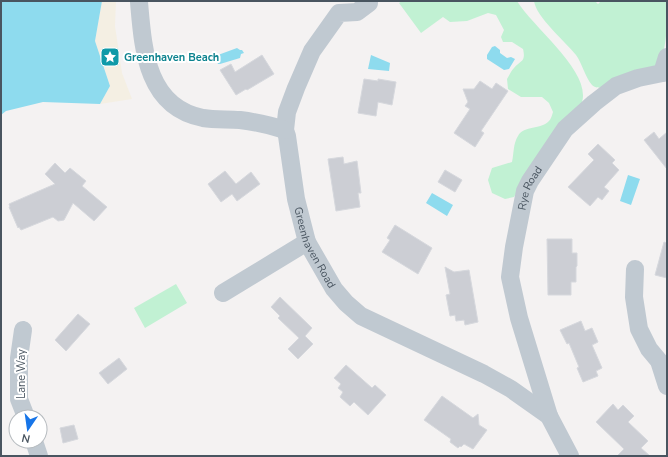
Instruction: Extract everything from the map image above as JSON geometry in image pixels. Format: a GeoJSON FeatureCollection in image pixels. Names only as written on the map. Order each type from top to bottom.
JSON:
{"type":"FeatureCollection","features":[{"type":"Feature","properties":{"kind":"street","name":"Greenhaven Road"},"geometry":{"type":"LineString","coordinates":[[370,1],[357,12],[337,7],[312,51],[287,112],[284,130],[287,136],[296,199],[308,242],[334,289],[346,303],[361,316],[484,374],[522,378],[549,416],[570,456]]}},
{"type":"Feature","properties":{"kind":"street"},"geometry":{"type":"LineString","coordinates":[[138,2],[142,43],[151,77],[162,94],[179,110],[202,118],[242,120],[284,130]]}},
{"type":"Feature","properties":{"kind":"street","name":"Rye Road"},"geometry":{"type":"LineString","coordinates":[[549,416],[522,378],[519,318],[510,277],[514,247],[525,191],[530,181],[565,129],[572,122],[616,86],[665,67]]}},
{"type":"Feature","properties":{"kind":"street"},"geometry":{"type":"LineString","coordinates":[[223,293],[308,242]]}},
{"type":"Feature","properties":{"kind":"street"},"geometry":{"type":"LineString","coordinates":[[635,269],[634,297],[639,329],[649,349],[659,361],[667,386]]}},
{"type":"Feature","properties":{"kind":"street","name":"Lane Way"},"geometry":{"type":"LineString","coordinates":[[23,330],[19,358],[19,399],[23,409]]}},
{"type":"Feature","properties":{"kind":"green space"},"geometry":{"type":"Polygon","coordinates":[[[402,1],[517,1],[567,60],[575,72],[581,84],[583,99],[581,105],[535,161],[514,197],[505,199],[492,193],[488,180],[492,168],[512,162],[515,142],[518,136],[524,130],[546,124],[553,112],[549,103],[542,97],[521,97],[508,89],[507,79],[513,69],[523,59],[523,49],[512,42],[503,42],[501,37],[504,30],[496,15],[488,13],[467,21],[450,22],[443,17],[421,33],[399,3],[402,1]]]}},
{"type":"Feature","properties":{"kind":"green space"},"geometry":{"type":"Polygon","coordinates":[[[534,1],[595,1],[598,4],[601,1],[667,1],[666,36],[661,60],[657,67],[604,88],[595,87],[587,78],[576,55],[545,21],[534,1]]]}},
{"type":"Feature","properties":{"kind":"green space"},"geometry":{"type":"Polygon","coordinates":[[[176,284],[187,303],[145,328],[134,308],[176,284]]]}},
{"type":"Feature","properties":{"kind":"sand","name":"Greenhaven Beach"},"geometry":{"type":"Polygon","coordinates":[[[102,1],[116,1],[115,26],[122,73],[132,99],[100,104],[110,86],[95,41],[102,1]]]}},
{"type":"Feature","properties":{"kind":"water"},"geometry":{"type":"Polygon","coordinates":[[[1,1],[102,1],[95,41],[110,86],[100,104],[43,102],[6,111],[1,115],[1,1]]]}},
{"type":"Feature","properties":{"kind":"water"},"geometry":{"type":"Polygon","coordinates":[[[495,46],[500,50],[500,53],[507,58],[511,57],[515,59],[509,69],[504,70],[487,59],[487,55],[492,47],[495,46]]]}},
{"type":"Feature","properties":{"kind":"water"},"geometry":{"type":"Polygon","coordinates":[[[237,48],[242,50],[244,53],[241,54],[240,58],[218,64],[216,59],[218,55],[237,48]]]}},
{"type":"Feature","properties":{"kind":"water"},"geometry":{"type":"Polygon","coordinates":[[[371,55],[390,63],[389,71],[368,69],[371,55]]]}},
{"type":"Feature","properties":{"kind":"water"},"geometry":{"type":"Polygon","coordinates":[[[628,175],[640,179],[631,205],[620,201],[628,175]]]}},
{"type":"Feature","properties":{"kind":"water"},"geometry":{"type":"Polygon","coordinates":[[[432,193],[453,205],[447,216],[426,203],[432,193]]]}},
{"type":"Feature","properties":{"kind":"building"},"geometry":{"type":"Polygon","coordinates":[[[262,55],[274,74],[236,95],[220,70],[231,64],[235,72],[262,55]]]}},
{"type":"Feature","properties":{"kind":"building"},"geometry":{"type":"Polygon","coordinates":[[[364,79],[378,81],[378,79],[396,82],[392,105],[378,102],[376,116],[358,113],[364,79]]]}},
{"type":"Feature","properties":{"kind":"building"},"geometry":{"type":"Polygon","coordinates":[[[480,81],[492,89],[496,83],[508,91],[481,131],[484,133],[475,147],[454,133],[470,109],[465,106],[468,102],[463,89],[474,89],[480,81]]]}},
{"type":"Feature","properties":{"kind":"building"},"geometry":{"type":"Polygon","coordinates":[[[654,132],[659,139],[667,132],[667,169],[644,140],[654,132]]]}},
{"type":"Feature","properties":{"kind":"building"},"geometry":{"type":"Polygon","coordinates":[[[598,144],[615,160],[612,163],[619,170],[604,187],[609,191],[602,200],[598,197],[590,206],[568,187],[594,160],[588,154],[598,144]]]}},
{"type":"Feature","properties":{"kind":"building"},"geometry":{"type":"Polygon","coordinates":[[[343,157],[344,164],[357,161],[361,193],[358,193],[360,207],[336,211],[328,159],[343,157]]]}},
{"type":"Feature","properties":{"kind":"building"},"geometry":{"type":"Polygon","coordinates":[[[55,163],[65,173],[70,168],[86,181],[82,186],[107,207],[94,221],[73,203],[64,220],[58,221],[53,217],[21,230],[19,227],[18,228],[9,204],[55,184],[45,174],[55,163]]]}},
{"type":"Feature","properties":{"kind":"building"},"geometry":{"type":"Polygon","coordinates":[[[445,170],[462,180],[455,192],[438,182],[445,170]]]}},
{"type":"Feature","properties":{"kind":"building"},"geometry":{"type":"Polygon","coordinates":[[[225,171],[236,184],[251,172],[260,184],[237,201],[232,194],[221,202],[208,184],[225,171]]]}},
{"type":"Feature","properties":{"kind":"building"},"geometry":{"type":"Polygon","coordinates":[[[395,225],[432,248],[418,274],[382,252],[390,240],[387,238],[395,225]]]}},
{"type":"Feature","properties":{"kind":"building"},"geometry":{"type":"Polygon","coordinates":[[[547,239],[572,239],[572,253],[577,253],[577,266],[576,282],[571,282],[571,295],[548,295],[547,239]]]}},
{"type":"Feature","properties":{"kind":"building"},"geometry":{"type":"Polygon","coordinates":[[[664,242],[667,243],[667,278],[655,275],[664,242]]]}},
{"type":"Feature","properties":{"kind":"building"},"geometry":{"type":"Polygon","coordinates":[[[445,267],[454,272],[469,270],[478,322],[465,325],[464,320],[456,321],[455,315],[450,316],[446,295],[450,294],[445,267]]]}},
{"type":"Feature","properties":{"kind":"building"},"geometry":{"type":"Polygon","coordinates":[[[280,297],[312,328],[305,336],[313,344],[298,359],[288,349],[299,338],[278,318],[280,316],[271,307],[280,297]]]}},
{"type":"Feature","properties":{"kind":"building"},"geometry":{"type":"Polygon","coordinates":[[[78,314],[90,324],[66,351],[55,340],[78,314]]]}},
{"type":"Feature","properties":{"kind":"building"},"geometry":{"type":"Polygon","coordinates":[[[581,321],[585,331],[592,328],[598,342],[592,345],[602,368],[596,371],[598,376],[583,382],[577,368],[579,367],[569,343],[567,344],[560,330],[581,321]]]}},
{"type":"Feature","properties":{"kind":"building"},"geometry":{"type":"Polygon","coordinates":[[[119,358],[127,369],[108,384],[99,373],[119,358]]]}},
{"type":"Feature","properties":{"kind":"building"},"geometry":{"type":"Polygon","coordinates":[[[346,365],[372,388],[375,385],[386,395],[368,415],[354,402],[350,406],[340,397],[343,392],[338,388],[341,384],[334,378],[346,365]]]}},
{"type":"Feature","properties":{"kind":"building"},"geometry":{"type":"Polygon","coordinates":[[[442,396],[473,418],[478,414],[479,425],[487,430],[473,449],[464,444],[458,448],[450,442],[451,439],[424,420],[442,396]]]}},
{"type":"Feature","properties":{"kind":"building"},"geometry":{"type":"Polygon","coordinates":[[[613,404],[618,410],[623,405],[634,416],[628,422],[648,441],[641,448],[650,456],[617,456],[624,449],[596,422],[613,404]]]}},
{"type":"Feature","properties":{"kind":"building"},"geometry":{"type":"Polygon","coordinates":[[[74,425],[78,439],[63,443],[60,428],[74,425]]]}},
{"type":"Feature","properties":{"kind":"place","name":"Greenhaven Beach"},"geometry":{"type":"Point","coordinates":[110,57]}}]}
